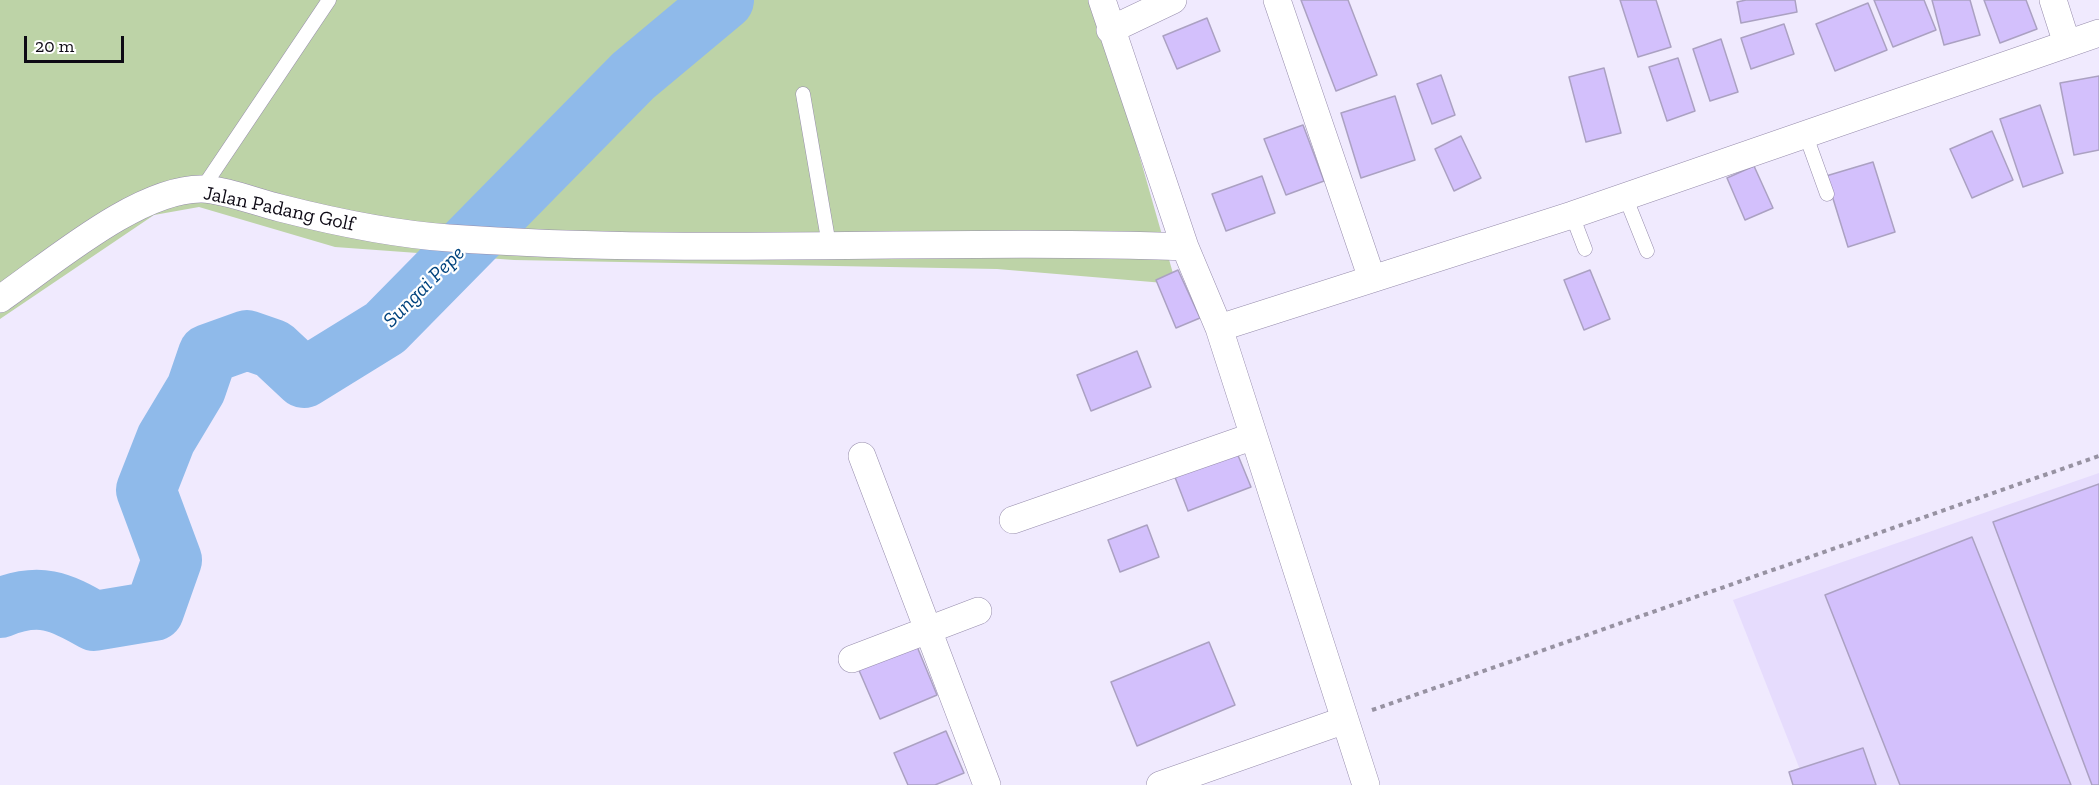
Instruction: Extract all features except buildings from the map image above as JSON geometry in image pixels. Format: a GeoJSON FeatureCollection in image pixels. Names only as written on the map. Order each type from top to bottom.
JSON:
{"type":"FeatureCollection","features":[{"type":"Feature","properties":{"kind":"street"},"geometry":{"type":"LineString","coordinates":[[1102,0],[1110,30],[1185,247],[1219,328],[1251,437],[1366,785]]}},
{"type":"Feature","properties":{"kind":"street"},"geometry":{"type":"LineString","coordinates":[[1110,30],[1173,0]]}},
{"type":"Feature","properties":{"kind":"street"},"geometry":{"type":"LineString","coordinates":[[1277,0],[1372,279]]}},
{"type":"Feature","properties":{"kind":"street"},"geometry":{"type":"LineString","coordinates":[[2053,0],[2067,44]]}},
{"type":"Feature","properties":{"kind":"street"},"geometry":{"type":"LineString","coordinates":[[1219,328],[1572,214],[2099,33]]}},
{"type":"Feature","properties":{"kind":"street","name":"Jalan Padang Golf"},"geometry":{"type":"LineString","coordinates":[[0,299],[108,225],[152,198],[202,189],[352,226],[445,238],[516,242],[741,247],[1064,243],[1185,247]]}},
{"type":"Feature","properties":{"kind":"street"},"geometry":{"type":"LineString","coordinates":[[1013,520],[1251,437]]}},
{"type":"Feature","properties":{"kind":"street"},"geometry":{"type":"LineString","coordinates":[[862,456],[987,785]]}},
{"type":"Feature","properties":{"kind":"street"},"geometry":{"type":"LineString","coordinates":[[852,659],[978,611]]}},
{"type":"Feature","properties":{"kind":"street"},"geometry":{"type":"LineString","coordinates":[[1160,785],[1345,720]]}},
{"type":"Feature","properties":{"kind":"lane"},"geometry":{"type":"LineString","coordinates":[[202,189],[267,89],[329,0]]}},
{"type":"Feature","properties":{"kind":"lane"},"geometry":{"type":"LineString","coordinates":[[803,94],[829,245]]}},
{"type":"Feature","properties":{"kind":"lane"},"geometry":{"type":"LineString","coordinates":[[1805,133],[1827,194]]}},
{"type":"Feature","properties":{"kind":"lane"},"geometry":{"type":"LineString","coordinates":[[1625,196],[1647,251]]}},
{"type":"Feature","properties":{"kind":"lane"},"geometry":{"type":"LineString","coordinates":[[1572,214],[1585,249]]}},
{"type":"Feature","properties":{"kind":"path"},"geometry":{"type":"LineString","coordinates":[[1345,720],[1631,622],[2099,456]]}},
{"type":"Feature","properties":{"kind":"shaded area"},"geometry":{"type":"Polygon","coordinates":[[[2099,473],[2099,785],[1806,785],[1733,600],[2099,473]]]}},
{"type":"Feature","properties":{"kind":"green space"},"geometry":{"type":"Polygon","coordinates":[[[0,0],[1095,0],[1176,284],[997,269],[514,260],[335,247],[199,207],[154,215],[0,319],[0,0]]]}},
{"type":"Feature","properties":{"kind":"waterway","name":"Sungai Pepe"},"geometry":{"type":"LineString","coordinates":[[0,608],[26,600],[49,601],[70,608],[94,621],[154,611],[172,560],[146,490],[166,439],[196,389],[208,354],[247,340],[273,349],[304,378],[385,328],[633,76],[724,0]]}}]}
